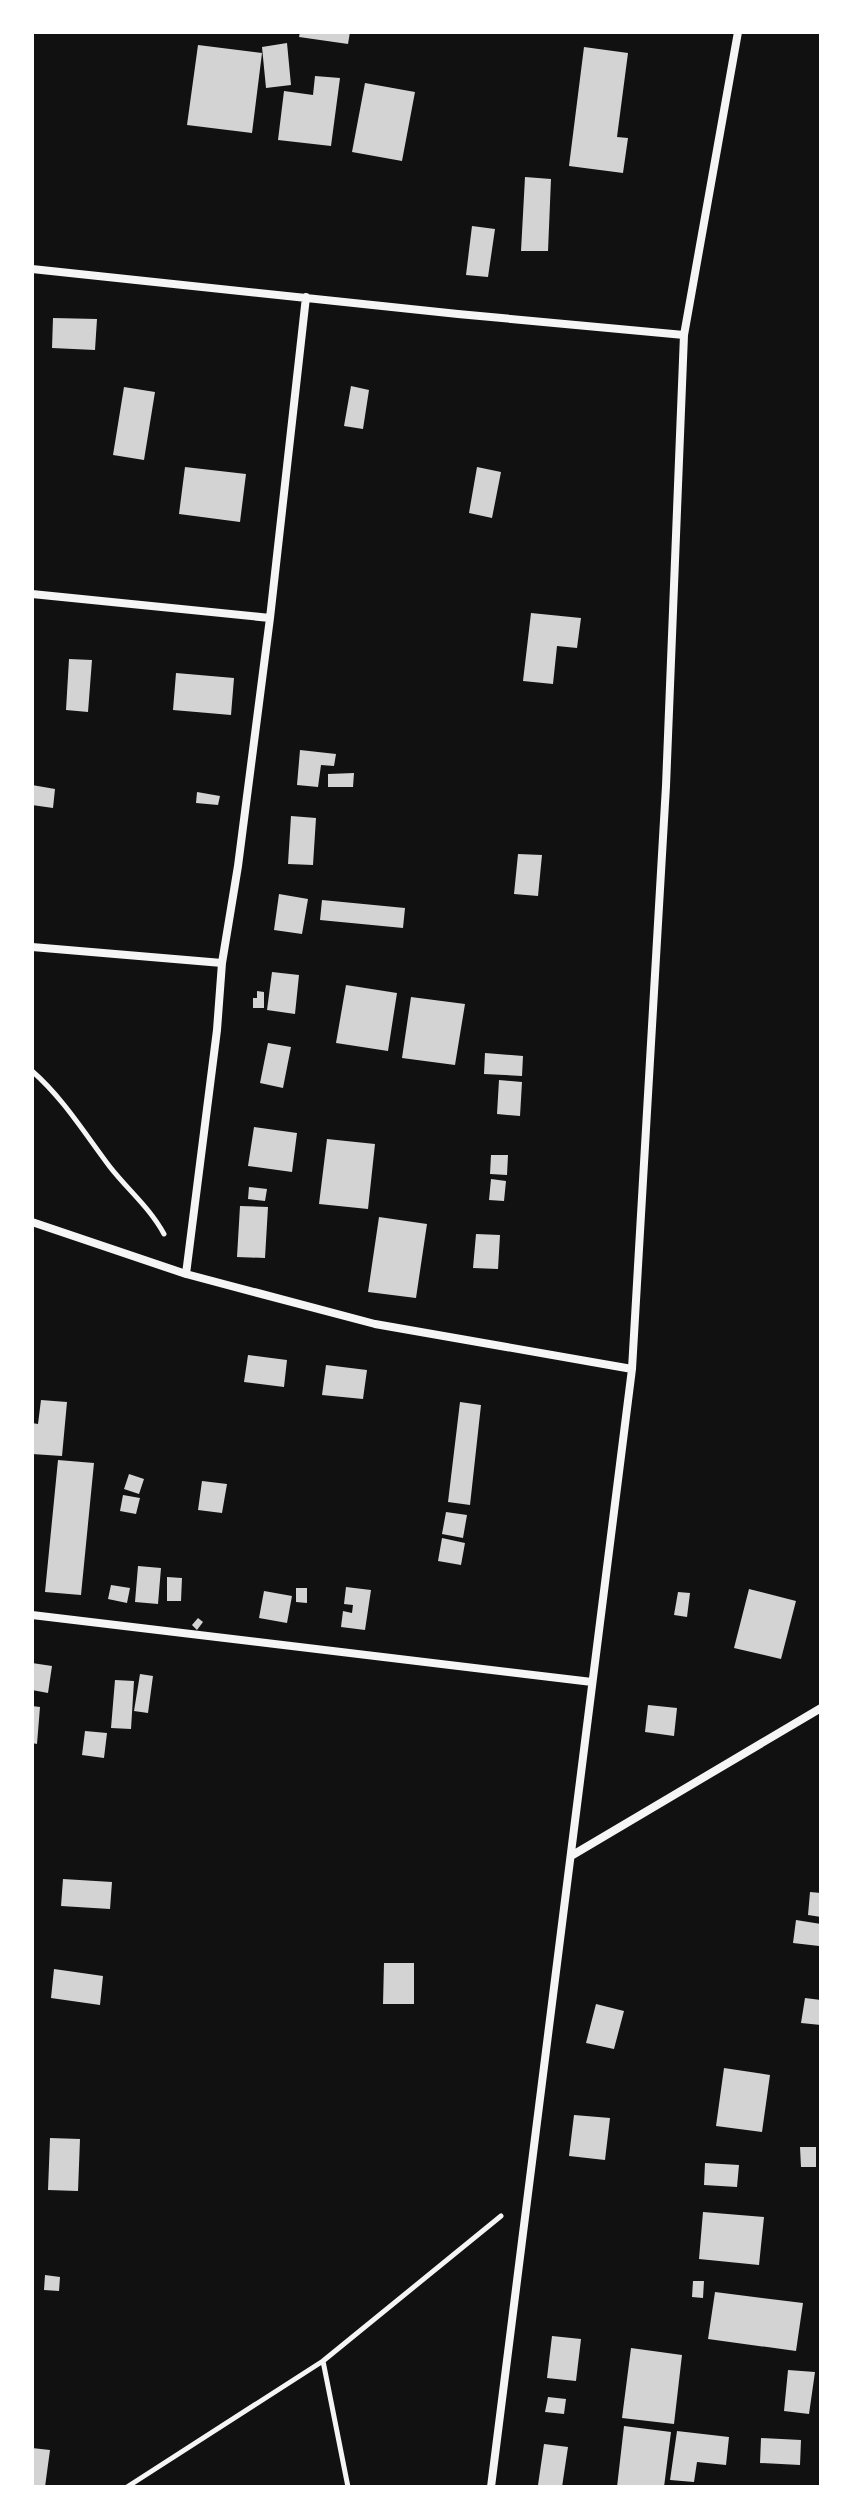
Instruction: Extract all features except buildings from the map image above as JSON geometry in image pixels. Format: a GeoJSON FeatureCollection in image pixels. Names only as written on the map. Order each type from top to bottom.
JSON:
{"type":"FeatureCollection","features":[{"type":"Feature","properties":{"kind":"street"},"geometry":{"type":"LineString","coordinates":[[491,2487],[632,1369],[666,786],[684,335],[738,32]]}},
{"type":"Feature","properties":{"kind":"street"},"geometry":{"type":"LineString","coordinates":[[32,269],[684,335]]}},
{"type":"Feature","properties":{"kind":"street"},"geometry":{"type":"LineString","coordinates":[[186,1274],[217,1030],[222,963],[238,866],[270,618],[306,297]]}},
{"type":"Feature","properties":{"kind":"street"},"geometry":{"type":"LineString","coordinates":[[32,594],[270,618]]}},
{"type":"Feature","properties":{"kind":"street"},"geometry":{"type":"LineString","coordinates":[[32,947],[222,963]]}},
{"type":"Feature","properties":{"kind":"street"},"geometry":{"type":"LineString","coordinates":[[32,1222],[186,1274],[375,1324],[632,1369]]}},
{"type":"Feature","properties":{"kind":"street"},"geometry":{"type":"LineString","coordinates":[[32,1615],[592,1682]]}},
{"type":"Feature","properties":{"kind":"street"},"geometry":{"type":"LineString","coordinates":[[571,1856],[821,1708]]}},
{"type":"Feature","properties":{"kind":"path"},"geometry":{"type":"LineString","coordinates":[[32,1071],[74,1117],[112,1169],[155,1217],[186,1274]]}},
{"type":"Feature","properties":{"kind":"path"},"geometry":{"type":"LineString","coordinates":[[127,2487],[323,2361],[526,2196]]}},
{"type":"Feature","properties":{"kind":"path"},"geometry":{"type":"LineString","coordinates":[[323,2361],[348,2487]]}}]}
